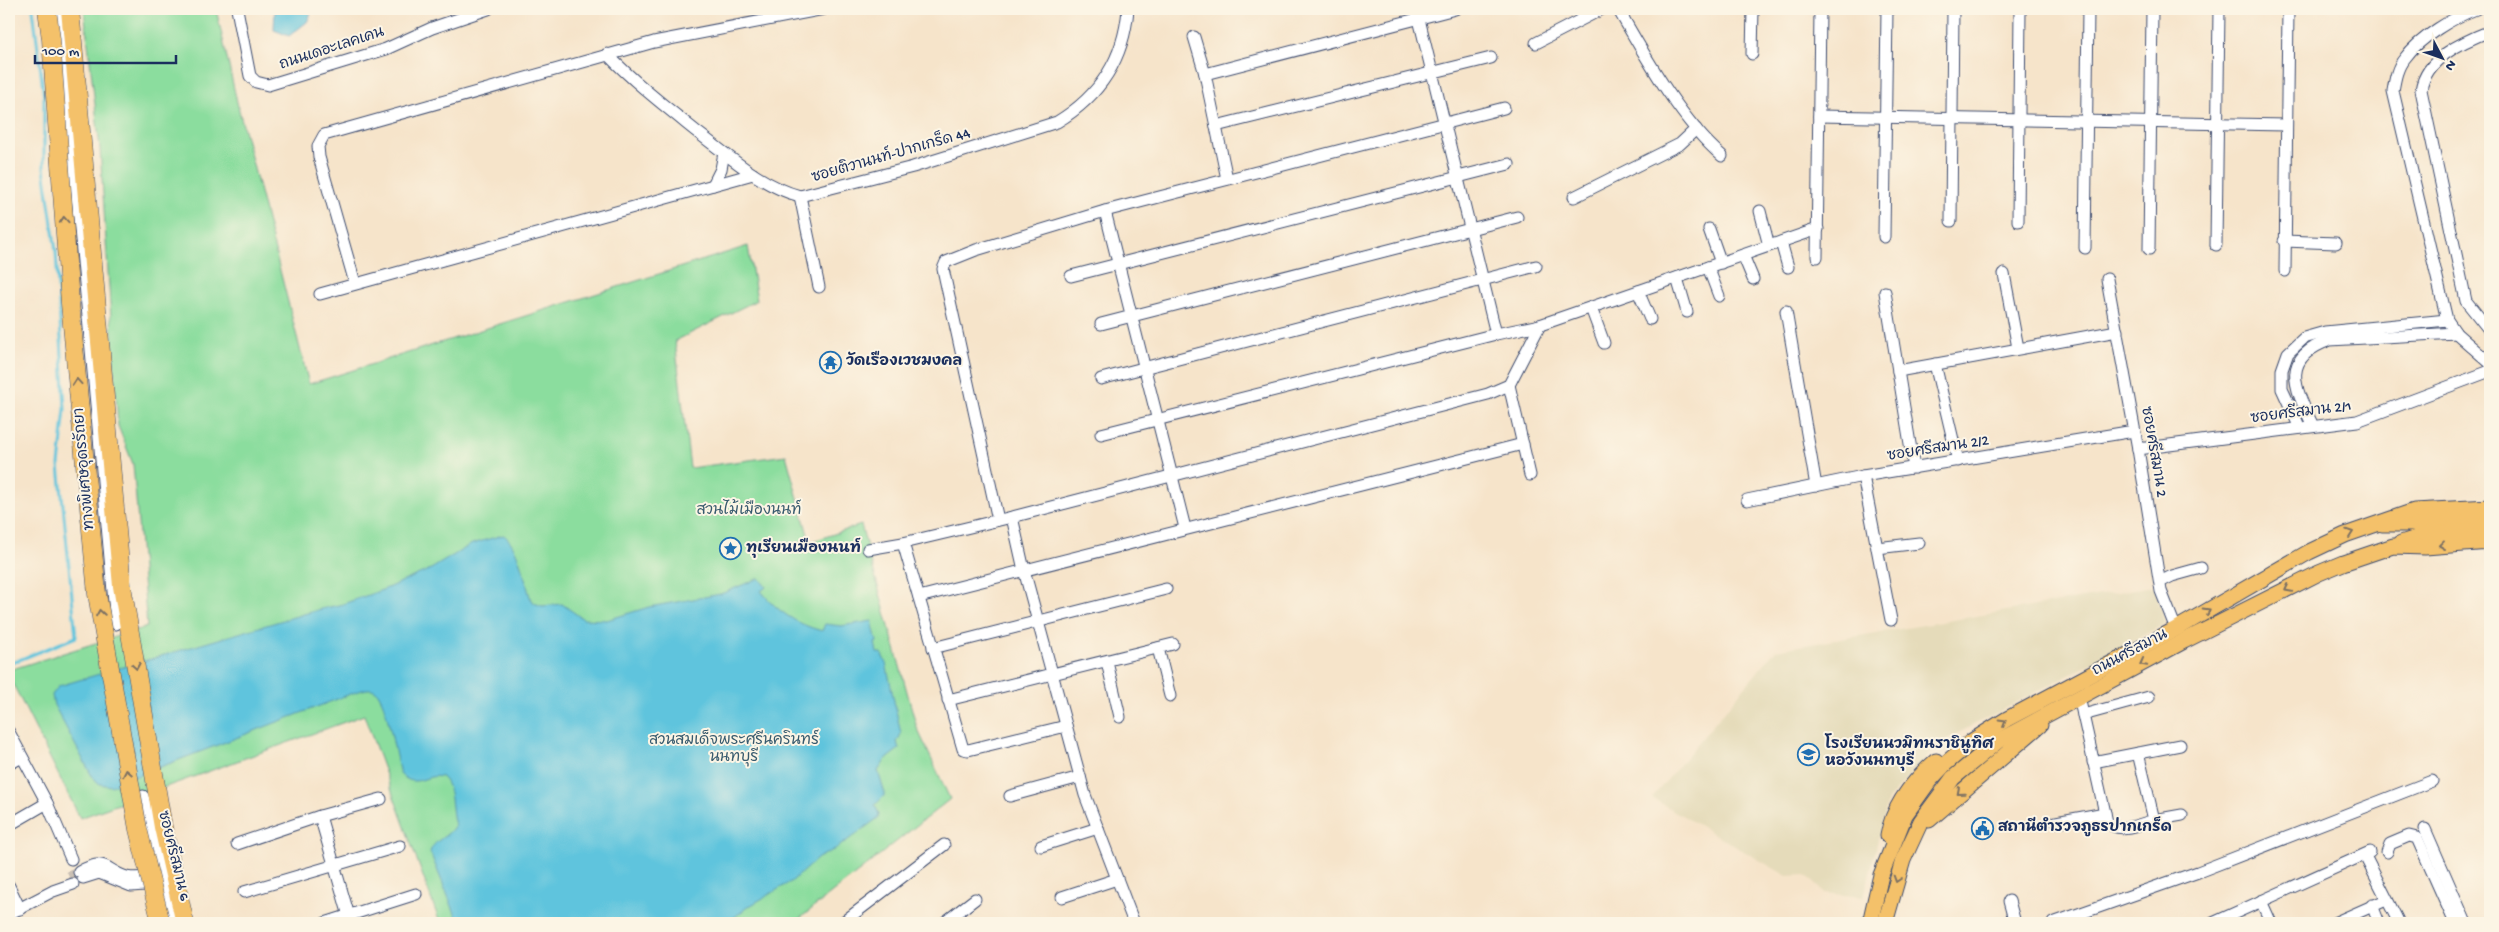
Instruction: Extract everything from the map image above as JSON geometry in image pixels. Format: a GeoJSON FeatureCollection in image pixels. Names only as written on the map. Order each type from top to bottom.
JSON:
{"type":"FeatureCollection","features":[{"type":"Feature","properties":{"kind":"highway","name":"ทางพิเศษอุดรรัถยา"},"geometry":{"type":"LineString","coordinates":[[47,9],[70,303],[97,594],[138,829],[161,923]]}},
{"type":"Feature","properties":{"kind":"highway","name":"ทางพิเศษอุดรรัถยา"},"geometry":{"type":"LineString","coordinates":[[70,9],[122,586],[163,828],[185,923]]}},
{"type":"Feature","properties":{"kind":"highway"},"geometry":{"type":"LineString","coordinates":[[138,829],[154,923]]}},
{"type":"Feature","properties":{"kind":"main road","name":"ถนนศรีสมาน"},"geometry":{"type":"LineString","coordinates":[[1870,923],[1881,875],[1888,831],[1898,805],[1922,774],[1937,760],[1962,749],[2007,719],[2176,628],[2309,552],[2345,535],[2381,524],[2394,516],[2414,511],[2490,507]]}},
{"type":"Feature","properties":{"kind":"main road"},"geometry":{"type":"LineString","coordinates":[[2381,524],[2414,524],[2490,518]]}},
{"type":"Feature","properties":{"kind":"main road"},"geometry":{"type":"LineString","coordinates":[[2393,546],[2429,534],[2490,529]]}},
{"type":"Feature","properties":{"kind":"main road","name":"ถนนศรีสมาน"},"geometry":{"type":"LineString","coordinates":[[1885,923],[1895,882],[1914,836],[1960,792],[2065,705],[2319,573],[2393,546],[2425,547],[2490,542]]}},
{"type":"Feature","properties":{"kind":"street"},"geometry":{"type":"LineString","coordinates":[[60,9],[116,624]]}},
{"type":"Feature","properties":{"kind":"street","name":"ถนนเดอะเลคเคน"},"geometry":{"type":"LineString","coordinates":[[237,9],[250,76],[256,82],[268,85],[386,49],[432,28],[488,9]]}},
{"type":"Feature","properties":{"kind":"street"},"geometry":{"type":"LineString","coordinates":[[355,283],[319,157],[318,146],[324,135],[654,42],[824,9]]}},
{"type":"Feature","properties":{"kind":"street","name":"ซอยติวานนท์-ปากเกร็ด 44"},"geometry":{"type":"LineString","coordinates":[[607,54],[641,88],[724,153],[753,174],[782,191],[800,196],[913,167],[1057,122],[1078,109],[1110,72],[1126,29],[1128,9]]}},
{"type":"Feature","properties":{"kind":"street"},"geometry":{"type":"LineString","coordinates":[[1205,74],[1455,9]]}},
{"type":"Feature","properties":{"kind":"street"},"geometry":{"type":"LineString","coordinates":[[1536,43],[1602,9]]}},
{"type":"Feature","properties":{"kind":"street"},"geometry":{"type":"LineString","coordinates":[[1618,9],[1651,66],[1708,145],[1722,156]]}},
{"type":"Feature","properties":{"kind":"street"},"geometry":{"type":"LineString","coordinates":[[1752,54],[1753,9]]}},
{"type":"Feature","properties":{"kind":"street"},"geometry":{"type":"LineString","coordinates":[[1817,257],[1820,9]]}},
{"type":"Feature","properties":{"kind":"street"},"geometry":{"type":"LineString","coordinates":[[1884,237],[1887,9]]}},
{"type":"Feature","properties":{"kind":"street"},"geometry":{"type":"LineString","coordinates":[[1950,221],[1953,9]]}},
{"type":"Feature","properties":{"kind":"street"},"geometry":{"type":"LineString","coordinates":[[2018,221],[2020,9]]}},
{"type":"Feature","properties":{"kind":"street"},"geometry":{"type":"LineString","coordinates":[[2085,248],[2088,9]]}},
{"type":"Feature","properties":{"kind":"street"},"geometry":{"type":"LineString","coordinates":[[2149,249],[2152,9]]}},
{"type":"Feature","properties":{"kind":"street"},"geometry":{"type":"LineString","coordinates":[[2216,245],[2219,9]]}},
{"type":"Feature","properties":{"kind":"street"},"geometry":{"type":"LineString","coordinates":[[2285,271],[2288,9]]}},
{"type":"Feature","properties":{"kind":"street"},"geometry":{"type":"LineString","coordinates":[[2476,9],[2447,21],[2405,57],[2396,73],[2393,91],[2447,320],[2456,333],[2490,363]]}},
{"type":"Feature","properties":{"kind":"street"},"geometry":{"type":"LineString","coordinates":[[1419,18],[1496,334]]}},
{"type":"Feature","properties":{"kind":"street"},"geometry":{"type":"LineString","coordinates":[[2490,31],[2461,43],[2427,70],[2421,90],[2466,301],[2490,331]]}},
{"type":"Feature","properties":{"kind":"street"},"geometry":{"type":"LineString","coordinates":[[1194,36],[1205,74],[1227,179]]}},
{"type":"Feature","properties":{"kind":"street"},"geometry":{"type":"LineString","coordinates":[[1216,126],[1491,58]]}},
{"type":"Feature","properties":{"kind":"street"},"geometry":{"type":"LineString","coordinates":[[998,520],[944,265],[949,260],[1105,211],[1504,108]]}},
{"type":"Feature","properties":{"kind":"street"},"geometry":{"type":"LineString","coordinates":[[1819,116],[2286,125]]}},
{"type":"Feature","properties":{"kind":"street"},"geometry":{"type":"LineString","coordinates":[[1574,197],[1680,144],[1696,129]]}},
{"type":"Feature","properties":{"kind":"street"},"geometry":{"type":"LineString","coordinates":[[713,185],[721,169],[724,153]]}},
{"type":"Feature","properties":{"kind":"street"},"geometry":{"type":"LineString","coordinates":[[1071,276],[1509,164]]}},
{"type":"Feature","properties":{"kind":"street"},"geometry":{"type":"LineString","coordinates":[[320,294],[753,174]]}},
{"type":"Feature","properties":{"kind":"street"},"geometry":{"type":"LineString","coordinates":[[800,196],[819,287]]}},
{"type":"Feature","properties":{"kind":"street"},"geometry":{"type":"LineString","coordinates":[[1105,211],[1185,528]]}},
{"type":"Feature","properties":{"kind":"street"},"geometry":{"type":"LineString","coordinates":[[1760,211],[1769,246]]}},
{"type":"Feature","properties":{"kind":"street"},"geometry":{"type":"LineString","coordinates":[[1101,324],[1516,217]]}},
{"type":"Feature","properties":{"kind":"street"},"geometry":{"type":"LineString","coordinates":[[1101,434],[1496,334],[1540,325],[1818,229]]}},
{"type":"Feature","properties":{"kind":"street"},"geometry":{"type":"LineString","coordinates":[[1709,230],[1721,263]]}},
{"type":"Feature","properties":{"kind":"street"},"geometry":{"type":"LineString","coordinates":[[2284,241],[2336,242]]}},
{"type":"Feature","properties":{"kind":"street"},"geometry":{"type":"LineString","coordinates":[[1781,242],[1788,267]]}},
{"type":"Feature","properties":{"kind":"street"},"geometry":{"type":"LineString","coordinates":[[1743,255],[1753,280]]}},
{"type":"Feature","properties":{"kind":"street"},"geometry":{"type":"LineString","coordinates":[[1102,379],[1536,266]]}},
{"type":"Feature","properties":{"kind":"street"},"geometry":{"type":"LineString","coordinates":[[1708,267],[1719,296]]}},
{"type":"Feature","properties":{"kind":"street"},"geometry":{"type":"LineString","coordinates":[[2004,274],[2018,348]]}},
{"type":"Feature","properties":{"kind":"street"},"geometry":{"type":"LineString","coordinates":[[1677,278],[1687,312]]}},
{"type":"Feature","properties":{"kind":"street","name":"ซอยศรีสมาน 2"},"geometry":{"type":"LineString","coordinates":[[2107,280],[2160,582],[2176,628]]}},
{"type":"Feature","properties":{"kind":"street"},"geometry":{"type":"LineString","coordinates":[[1638,291],[1650,319]]}},
{"type":"Feature","properties":{"kind":"street"},"geometry":{"type":"LineString","coordinates":[[1885,292],[1914,468]]}},
{"type":"Feature","properties":{"kind":"street"},"geometry":{"type":"LineString","coordinates":[[1591,308],[1604,343]]}},
{"type":"Feature","properties":{"kind":"street"},"geometry":{"type":"LineString","coordinates":[[1786,311],[1816,486]]}},
{"type":"Feature","properties":{"kind":"street"},"geometry":{"type":"LineString","coordinates":[[2313,426],[2301,400],[2296,367],[2300,358],[2313,346],[2341,335],[2447,320]]}},
{"type":"Feature","properties":{"kind":"street"},"geometry":{"type":"LineString","coordinates":[[868,548],[904,543],[1012,517],[1488,394],[1509,385],[1540,325]]}},
{"type":"Feature","properties":{"kind":"street"},"geometry":{"type":"LineString","coordinates":[[1898,371],[2117,331]]}},
{"type":"Feature","properties":{"kind":"street"},"geometry":{"type":"LineString","coordinates":[[2300,428],[2282,389],[2282,370],[2288,353],[2304,338],[2325,332],[2341,335],[2456,333]]}},
{"type":"Feature","properties":{"kind":"street"},"geometry":{"type":"LineString","coordinates":[[1935,364],[1958,461]]}},
{"type":"Feature","properties":{"kind":"street","name":"ซอยศรีสมาน 2/1"},"geometry":{"type":"LineString","coordinates":[[2138,449],[2357,422],[2490,371]]}},
{"type":"Feature","properties":{"kind":"street"},"geometry":{"type":"LineString","coordinates":[[1509,385],[1530,474]]}},
{"type":"Feature","properties":{"kind":"street","name":"ซอยศรีสมาน 2/2"},"geometry":{"type":"LineString","coordinates":[[1747,500],[1863,476],[2134,431]]}},
{"type":"Feature","properties":{"kind":"street"},"geometry":{"type":"LineString","coordinates":[[919,597],[1185,528],[1523,444]]}},
{"type":"Feature","properties":{"kind":"street"},"geometry":{"type":"LineString","coordinates":[[1863,476],[1891,620]]}},
{"type":"Feature","properties":{"kind":"street"},"geometry":{"type":"LineString","coordinates":[[1012,517],[1024,570],[1080,777],[1134,923]]}},
{"type":"Feature","properties":{"kind":"street"},"geometry":{"type":"LineString","coordinates":[[904,543],[961,747],[965,750],[1066,726]]}},
{"type":"Feature","properties":{"kind":"street"},"geometry":{"type":"LineString","coordinates":[[1877,548],[1919,543]]}},
{"type":"Feature","properties":{"kind":"street"},"geometry":{"type":"LineString","coordinates":[[2160,582],[2172,576],[2201,568]]}},
{"type":"Feature","properties":{"kind":"street"},"geometry":{"type":"LineString","coordinates":[[933,648],[1166,589]]}},
{"type":"Feature","properties":{"kind":"street"},"geometry":{"type":"LineString","coordinates":[[948,700],[1107,662],[1173,644]]}},
{"type":"Feature","properties":{"kind":"street"},"geometry":{"type":"LineString","coordinates":[[1158,648],[1170,696]]}},
{"type":"Feature","properties":{"kind":"street"},"geometry":{"type":"LineString","coordinates":[[1107,662],[1120,717]]}},
{"type":"Feature","properties":{"kind":"street"},"geometry":{"type":"LineString","coordinates":[[2079,697],[2107,822],[2118,828],[2182,815]]}},
{"type":"Feature","properties":{"kind":"street"},"geometry":{"type":"LineString","coordinates":[[2083,715],[2149,697]]}},
{"type":"Feature","properties":{"kind":"street"},"geometry":{"type":"LineString","coordinates":[[9,732],[47,803],[71,859]]}},
{"type":"Feature","properties":{"kind":"street"},"geometry":{"type":"LineString","coordinates":[[2093,762],[2180,744]]}},
{"type":"Feature","properties":{"kind":"street"},"geometry":{"type":"LineString","coordinates":[[2138,753],[2154,820]]}},
{"type":"Feature","properties":{"kind":"street"},"geometry":{"type":"LineString","coordinates":[[9,764],[22,757]]}},
{"type":"Feature","properties":{"kind":"street"},"geometry":{"type":"LineString","coordinates":[[1010,796],[1080,777]]}},
{"type":"Feature","properties":{"kind":"street"},"geometry":{"type":"LineString","coordinates":[[2053,923],[2198,872],[2432,781]]}},
{"type":"Feature","properties":{"kind":"street","name":"ซอยศรีสมาน 6"},"geometry":{"type":"LineString","coordinates":[[143,796],[175,923]]}},
{"type":"Feature","properties":{"kind":"street"},"geometry":{"type":"LineString","coordinates":[[237,844],[380,798]]}},
{"type":"Feature","properties":{"kind":"street"},"geometry":{"type":"LineString","coordinates":[[9,824],[47,803]]}},
{"type":"Feature","properties":{"kind":"street"},"geometry":{"type":"LineString","coordinates":[[2056,822],[2105,813]]}},
{"type":"Feature","properties":{"kind":"street"},"geometry":{"type":"LineString","coordinates":[[320,816],[350,920]]}},
{"type":"Feature","properties":{"kind":"street"},"geometry":{"type":"LineString","coordinates":[[1040,846],[1098,828]]}},
{"type":"Feature","properties":{"kind":"street"},"geometry":{"type":"LineString","coordinates":[[2425,829],[2466,923]]}},
{"type":"Feature","properties":{"kind":"street"},"geometry":{"type":"LineString","coordinates":[[2387,852],[2390,844],[2409,836],[2417,838],[2455,923]]}},
{"type":"Feature","properties":{"kind":"street"},"geometry":{"type":"LineString","coordinates":[[845,922],[944,845]]}},
{"type":"Feature","properties":{"kind":"street"},"geometry":{"type":"LineString","coordinates":[[244,892],[400,846]]}},
{"type":"Feature","properties":{"kind":"street"},"geometry":{"type":"LineString","coordinates":[[2213,923],[2368,854],[2386,900],[2398,923]]}},
{"type":"Feature","properties":{"kind":"street"},"geometry":{"type":"LineString","coordinates":[[9,914],[104,865],[127,877],[164,880]]}},
{"type":"Feature","properties":{"kind":"street"},"geometry":{"type":"LineString","coordinates":[[1062,897],[1117,879]]}},
{"type":"Feature","properties":{"kind":"street"},"geometry":{"type":"LineString","coordinates":[[9,886],[20,909]]}},
{"type":"Feature","properties":{"kind":"street"},"geometry":{"type":"LineString","coordinates":[[325,923],[350,920],[416,894]]}},
{"type":"Feature","properties":{"kind":"street"},"geometry":{"type":"LineString","coordinates":[[944,923],[975,899]]}},
{"type":"Feature","properties":{"kind":"street"},"geometry":{"type":"LineString","coordinates":[[2334,923],[2360,918],[2372,906],[2386,900]]}},
{"type":"Feature","properties":{"kind":"street"},"geometry":{"type":"LineString","coordinates":[[2008,901],[2015,923]]}},
{"type":"Feature","properties":{"kind":"street"},"geometry":{"type":"LineString","coordinates":[[2262,901],[2271,923]]}},
{"type":"Feature","properties":{"kind":"street"},"geometry":{"type":"LineString","coordinates":[[2372,906],[2379,923]]}},
{"type":"Feature","properties":{"kind":"shaded area","name":"โรงเรียนนวมิทนราชินูทิศ หอวังนนทบุรี"},"geometry":{"type":"Polygon","coordinates":[[[2154,586],[2165,624],[1945,740],[1915,769],[1888,800],[1864,897],[1825,893],[1806,875],[1787,876],[1652,798],[1776,650],[2154,586]]]}},
{"type":"Feature","properties":{"kind":"green space","name":"สวนไม้เมืองนนท์"},"geometry":{"type":"Polygon","coordinates":[[[84,9],[216,9],[237,102],[309,384],[748,246],[757,300],[675,341],[690,468],[786,455],[810,542],[861,525],[917,728],[950,799],[794,923],[440,923],[364,715],[80,818],[9,676],[9,670],[147,627],[133,464],[118,426],[100,148],[84,9]]]}},
{"type":"Feature","properties":{"kind":"water"},"geometry":{"type":"Polygon","coordinates":[[[275,9],[313,9],[307,22],[289,36],[274,30],[275,9]]]}},
{"type":"Feature","properties":{"kind":"water","name":"สวนสมเด็จพระศรีนครินทร์ นนทบุรี"},"geometry":{"type":"Polygon","coordinates":[[[503,535],[508,539],[516,553],[530,597],[534,603],[542,606],[562,604],[583,619],[607,620],[649,607],[721,594],[759,578],[766,587],[761,591],[774,605],[796,621],[813,628],[822,631],[825,624],[841,626],[872,621],[877,642],[875,643],[877,653],[881,653],[886,663],[901,734],[897,742],[899,749],[886,759],[878,771],[884,796],[875,805],[879,814],[878,818],[837,848],[818,858],[792,881],[746,908],[727,923],[459,923],[430,852],[435,844],[449,833],[455,825],[448,787],[442,777],[436,776],[411,781],[400,774],[383,705],[376,691],[365,689],[353,693],[111,786],[100,784],[93,778],[54,705],[52,695],[59,686],[343,604],[385,589],[431,569],[472,544],[503,535]]]}},
{"type":"Feature","properties":{"kind":"waterway"},"geometry":{"type":"LineString","coordinates":[[9,664],[76,637],[59,465],[65,409],[56,252],[44,168],[44,98],[33,9]]}},
{"type":"Feature","properties":{"kind":"tunnel"},"geometry":{"type":"LineString","coordinates":[[69,877],[79,872]]}},
{"type":"Feature","properties":{"kind":"place","name":"วัดเรืองเวชมงคล"},"geometry":{"type":"Point","coordinates":[830,362]}},
{"type":"Feature","properties":{"kind":"place","name":"ทุเรียนเมืองนนท์"},"geometry":{"type":"Point","coordinates":[730,549]}},
{"type":"Feature","properties":{"kind":"place","name":"โรงเรียนนวมิทนราชินูทิศ หอวังนนทบุรี"},"geometry":{"type":"Point","coordinates":[1809,754]}},
{"type":"Feature","properties":{"kind":"place","name":"สถานีตำรวจภูธรปากเกร็ด"},"geometry":{"type":"Point","coordinates":[1982,828]}}]}
